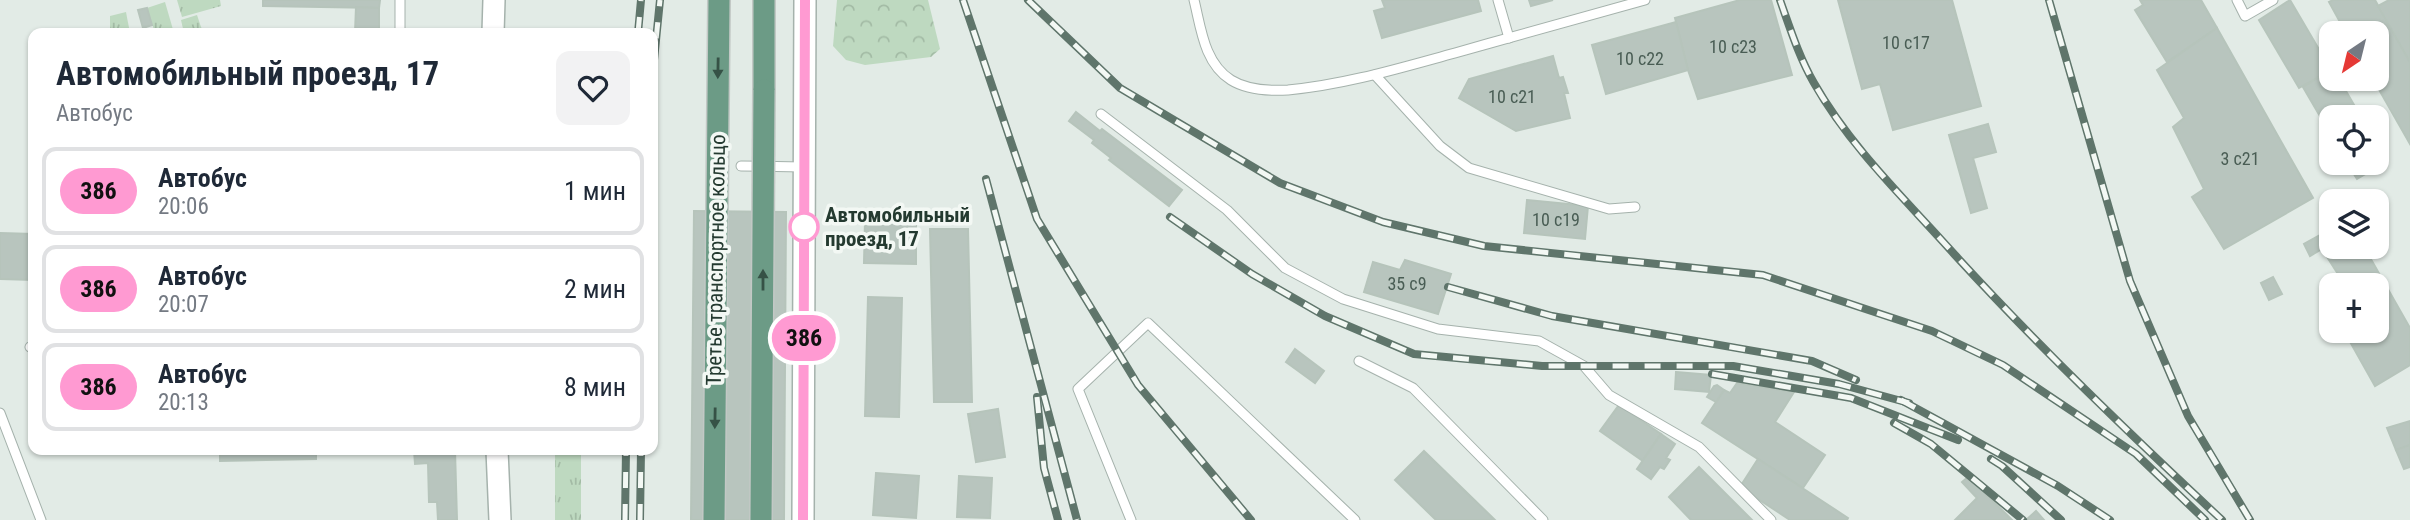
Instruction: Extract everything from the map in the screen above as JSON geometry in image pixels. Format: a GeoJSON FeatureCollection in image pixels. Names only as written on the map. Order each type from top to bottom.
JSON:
{"type":"FeatureCollection","features":[{"type":"Feature","properties":{"kind":"main road","name":"Третье транспортное кольцо"},"geometry":{"type":"LineString","coordinates":[[714,520],[719,0]]}},
{"type":"Feature","properties":{"kind":"main road"},"geometry":{"type":"LineString","coordinates":[[761,520],[764,0]]}},
{"type":"Feature","properties":{"kind":"street"},"geometry":{"type":"LineString","coordinates":[[493,28],[494,0]]}},
{"type":"Feature","properties":{"kind":"street"},"geometry":{"type":"LineString","coordinates":[[803,520],[805,0]]}},
{"type":"Feature","properties":{"kind":"street"},"geometry":{"type":"LineString","coordinates":[[497,455],[500,520]]}},
{"type":"Feature","properties":{"kind":"lane"},"geometry":{"type":"LineString","coordinates":[[400,0],[400,28]]}},
{"type":"Feature","properties":{"kind":"lane"},"geometry":{"type":"LineString","coordinates":[[1194,0],[1207,52],[1215,66],[1242,86],[1265,90],[1289,90],[1375,75],[1645,0]]}},
{"type":"Feature","properties":{"kind":"lane"},"geometry":{"type":"LineString","coordinates":[[1498,0],[1509,38]]}},
{"type":"Feature","properties":{"kind":"lane"},"geometry":{"type":"LineString","coordinates":[[2237,0],[2245,16],[2273,0]]}},
{"type":"Feature","properties":{"kind":"lane"},"geometry":{"type":"LineString","coordinates":[[1375,75],[1440,146],[1469,168],[1609,209],[1635,207]]}},
{"type":"Feature","properties":{"kind":"lane"},"geometry":{"type":"LineString","coordinates":[[1101,114],[1227,210],[1284,268],[1343,299],[1438,329],[1539,341],[1584,366],[1609,395],[1699,447],[1771,520]]}},
{"type":"Feature","properties":{"kind":"lane"},"geometry":{"type":"LineString","coordinates":[[741,166],[804,168]]}},
{"type":"Feature","properties":{"kind":"lane"},"geometry":{"type":"LineString","coordinates":[[1131,520],[1078,389],[1148,323],[1354,520]]}},
{"type":"Feature","properties":{"kind":"lane"},"geometry":{"type":"LineString","coordinates":[[1359,361],[1413,388],[1543,520]]}},
{"type":"Feature","properties":{"kind":"lane"},"geometry":{"type":"LineString","coordinates":[[0,413],[41,520]]}},
{"type":"Feature","properties":{"kind":"green space"},"geometry":{"type":"Polygon","coordinates":[[[177,0],[220,0],[221,6],[182,17],[177,0]]]}},
{"type":"Feature","properties":{"kind":"green space"},"geometry":{"type":"Polygon","coordinates":[[[837,0],[928,0],[940,49],[931,57],[865,65],[846,60],[833,46],[837,0]]]}},
{"type":"Feature","properties":{"kind":"green space"},"geometry":{"type":"Polygon","coordinates":[[[165,2],[173,28],[153,28],[147,8],[165,2]]]}},
{"type":"Feature","properties":{"kind":"green space"},"geometry":{"type":"Polygon","coordinates":[[[126,12],[129,28],[110,28],[110,16],[126,12]]]}},
{"type":"Feature","properties":{"kind":"green space"},"geometry":{"type":"Polygon","coordinates":[[[197,15],[201,28],[183,28],[181,20],[197,15]]]}},
{"type":"Feature","properties":{"kind":"green space"},"geometry":{"type":"Polygon","coordinates":[[[555,455],[581,455],[581,520],[555,520],[555,455]]]}},
{"type":"Feature","properties":{"kind":"building"},"geometry":{"type":"Polygon","coordinates":[[[263,0],[380,0],[379,8],[263,6],[263,0]]]}},
{"type":"Feature","properties":{"kind":"building"},"geometry":{"type":"Polygon","coordinates":[[[1382,0],[1478,0],[1481,11],[1382,38],[1374,11],[1385,8],[1382,0]]]}},
{"type":"Feature","properties":{"kind":"building"},"geometry":{"type":"Polygon","coordinates":[[[1529,0],[1553,0],[1531,6],[1529,0]]]}},
{"type":"Feature","properties":{"kind":"building"},"geometry":{"type":"Polygon","coordinates":[[[1740,0],[1771,0],[1792,75],[1698,99],[1675,18],[1740,0]]]}},
{"type":"Feature","properties":{"kind":"building"},"geometry":{"type":"Polygon","coordinates":[[[1838,0],[1952,0],[1981,106],[1893,130],[1880,84],[1862,89],[1838,0]]]}},
{"type":"Feature","properties":{"kind":"building"},"geometry":{"type":"Polygon","coordinates":[[[2140,0],[2201,0],[2217,28],[2167,62],[2135,10],[2143,5],[2140,0]]]}},
{"type":"Feature","properties":{"kind":"building"},"geometry":{"type":"Polygon","coordinates":[[[2290,0],[2319,50],[2319,77],[2299,88],[2259,20],[2290,0]]]}},
{"type":"Feature","properties":{"kind":"building"},"geometry":{"type":"Polygon","coordinates":[[[2375,0],[2387,21],[2339,21],[2329,2],[2375,0]]]}},
{"type":"Feature","properties":{"kind":"building"},"geometry":{"type":"Polygon","coordinates":[[[2389,0],[2410,0],[2410,62],[2389,21],[2378,6],[2389,0]]]}},
{"type":"Feature","properties":{"kind":"building"},"geometry":{"type":"Polygon","coordinates":[[[356,7],[379,8],[379,28],[355,28],[356,7]]]}},
{"type":"Feature","properties":{"kind":"building"},"geometry":{"type":"Polygon","coordinates":[[[147,8],[152,25],[143,28],[138,10],[147,8]]]}},
{"type":"Feature","properties":{"kind":"building"},"geometry":{"type":"Polygon","coordinates":[[[1676,22],[1688,70],[1606,94],[1592,45],[1676,22]]]}},
{"type":"Feature","properties":{"kind":"building"},"geometry":{"type":"Polygon","coordinates":[[[2389,25],[2410,62],[2410,144],[2380,91],[2389,91],[2389,25]]]}},
{"type":"Feature","properties":{"kind":"building"},"geometry":{"type":"Polygon","coordinates":[[[2217,28],[2313,198],[2224,249],[2192,197],[2204,189],[2173,127],[2184,118],[2157,70],[2217,28]]]}},
{"type":"Feature","properties":{"kind":"building"},"geometry":{"type":"Polygon","coordinates":[[[1553,56],[1559,78],[1563,77],[1568,93],[1564,93],[1570,118],[1516,131],[1459,98],[1469,79],[1553,56]]]}},
{"type":"Feature","properties":{"kind":"building"},"geometry":{"type":"Polygon","coordinates":[[[2319,77],[2319,91],[2346,91],[2354,105],[2319,105],[2319,114],[2303,87],[2319,77]]]}},
{"type":"Feature","properties":{"kind":"building"},"geometry":{"type":"Polygon","coordinates":[[[1076,112],[1182,190],[1169,206],[1109,160],[1111,158],[1092,143],[1094,140],[1069,121],[1076,112]]]}},
{"type":"Feature","properties":{"kind":"building"},"geometry":{"type":"Polygon","coordinates":[[[1988,124],[1996,152],[1973,158],[1987,208],[1971,213],[1949,135],[1988,124]]]}},
{"type":"Feature","properties":{"kind":"building"},"geometry":{"type":"Polygon","coordinates":[[[1527,200],[1588,206],[1585,239],[1524,233],[1527,200]]]}},
{"type":"Feature","properties":{"kind":"building"},"geometry":{"type":"Polygon","coordinates":[[[694,211],[786,212],[784,520],[691,520],[694,211]]]}},
{"type":"Feature","properties":{"kind":"building"},"geometry":{"type":"Polygon","coordinates":[[[865,221],[916,222],[916,264],[864,263],[865,221]]]}},
{"type":"Feature","properties":{"kind":"building"},"geometry":{"type":"Polygon","coordinates":[[[930,229],[968,229],[972,402],[934,402],[930,229]]]}},
{"type":"Feature","properties":{"kind":"building"},"geometry":{"type":"Polygon","coordinates":[[[0,233],[28,234],[28,280],[0,279],[0,233]]]}},
{"type":"Feature","properties":{"kind":"building"},"geometry":{"type":"Polygon","coordinates":[[[2319,236],[2319,251],[2310,256],[2304,244],[2319,236]]]}},
{"type":"Feature","properties":{"kind":"building"},"geometry":{"type":"Polygon","coordinates":[[[2328,259],[2371,259],[2379,273],[2337,273],[2328,259]]]}},
{"type":"Feature","properties":{"kind":"building"},"geometry":{"type":"Polygon","coordinates":[[[1405,260],[1451,274],[1438,314],[1364,292],[1373,262],[1400,270],[1405,260]]]}},
{"type":"Feature","properties":{"kind":"building"},"geometry":{"type":"Polygon","coordinates":[[[2273,277],[2282,294],[2269,300],[2261,283],[2273,277]]]}},
{"type":"Feature","properties":{"kind":"building"},"geometry":{"type":"Polygon","coordinates":[[[2389,291],[2410,328],[2410,365],[2375,386],[2351,343],[2389,343],[2389,291]]]}},
{"type":"Feature","properties":{"kind":"building"},"geometry":{"type":"Polygon","coordinates":[[[868,297],[902,298],[899,417],[865,416],[868,297]]]}},
{"type":"Feature","properties":{"kind":"building"},"geometry":{"type":"Polygon","coordinates":[[[1295,349],[1324,371],[1315,383],[1286,362],[1295,349]]]}},
{"type":"Feature","properties":{"kind":"building"},"geometry":{"type":"Polygon","coordinates":[[[1676,372],[1711,375],[1709,392],[1675,389],[1676,372]]]}},
{"type":"Feature","properties":{"kind":"building"},"geometry":{"type":"Polygon","coordinates":[[[1737,383],[1794,392],[1775,422],[1825,455],[1803,488],[1702,423],[1724,390],[1730,393],[1737,383]]]}},
{"type":"Feature","properties":{"kind":"building"},"geometry":{"type":"Polygon","coordinates":[[[1717,385],[1724,390],[1716,402],[1707,397],[1717,385]]]}},
{"type":"Feature","properties":{"kind":"building"},"geometry":{"type":"Polygon","coordinates":[[[1619,405],[1661,434],[1643,461],[1600,431],[1619,405]]]}},
{"type":"Feature","properties":{"kind":"building"},"geometry":{"type":"Polygon","coordinates":[[[998,409],[1005,457],[976,462],[968,414],[998,409]]]}},
{"type":"Feature","properties":{"kind":"building"},"geometry":{"type":"Polygon","coordinates":[[[2410,421],[2410,445],[2396,450],[2387,428],[2410,421]]]}},
{"type":"Feature","properties":{"kind":"building"},"geometry":{"type":"Polygon","coordinates":[[[1661,434],[1675,444],[1666,458],[1670,460],[1664,469],[1660,467],[1651,479],[1637,469],[1661,434]]]}},
{"type":"Feature","properties":{"kind":"building"},"geometry":{"type":"Polygon","coordinates":[[[2410,445],[2410,467],[2404,469],[2396,450],[2410,445]]]}},
{"type":"Feature","properties":{"kind":"building"},"geometry":{"type":"Polygon","coordinates":[[[1424,451],[1495,520],[1436,520],[1395,480],[1424,451]]]}},
{"type":"Feature","properties":{"kind":"building"},"geometry":{"type":"Polygon","coordinates":[[[220,455],[316,455],[316,459],[220,461],[220,455]]]}},
{"type":"Feature","properties":{"kind":"building"},"geometry":{"type":"Polygon","coordinates":[[[414,455],[455,455],[457,520],[438,520],[437,502],[429,502],[428,463],[415,464],[414,455]]]}},
{"type":"Feature","properties":{"kind":"building"},"geometry":{"type":"Polygon","coordinates":[[[1758,459],[1848,518],[1847,520],[1790,520],[1740,487],[1758,459]]]}},
{"type":"Feature","properties":{"kind":"building"},"geometry":{"type":"Polygon","coordinates":[[[1699,467],[1752,520],[1691,520],[1669,497],[1699,467]]]}},
{"type":"Feature","properties":{"kind":"building"},"geometry":{"type":"Polygon","coordinates":[[[876,473],[919,476],[916,518],[873,515],[876,473]]]}},
{"type":"Feature","properties":{"kind":"building"},"geometry":{"type":"Polygon","coordinates":[[[959,476],[992,478],[990,518],[957,517],[959,476]]]}},
{"type":"Feature","properties":{"kind":"building"},"geometry":{"type":"Polygon","coordinates":[[[1969,476],[2012,520],[1955,520],[1977,498],[1962,482],[1969,476]]]}},
{"type":"Feature","properties":{"kind":"building"},"geometry":{"type":"Polygon","coordinates":[[[2036,511],[2044,520],[2026,520],[2036,511]]]}},
{"type":"Feature","properties":{"kind":"railway"},"geometry":{"type":"LineString","coordinates":[[638,28],[641,0]]}},
{"type":"Feature","properties":{"kind":"railway"},"geometry":{"type":"LineString","coordinates":[[657,28],[660,0]]}},
{"type":"Feature","properties":{"kind":"railway"},"geometry":{"type":"LineString","coordinates":[[963,0],[1037,219],[1138,385],[1251,520]]}},
{"type":"Feature","properties":{"kind":"railway"},"geometry":{"type":"LineString","coordinates":[[1028,0],[1120,88],[1280,183],[1383,222],[1484,246],[1763,275],[1932,331],[2003,365],[2136,454],[2205,520]]}},
{"type":"Feature","properties":{"kind":"railway"},"geometry":{"type":"LineString","coordinates":[[1780,0],[1799,53],[1814,83],[1845,130],[1880,173],[1987,290],[2053,357],[2222,520]]}},
{"type":"Feature","properties":{"kind":"railway"},"geometry":{"type":"LineString","coordinates":[[2049,0],[2130,281],[2188,416],[2250,520]]}},
{"type":"Feature","properties":{"kind":"railway"},"geometry":{"type":"LineString","coordinates":[[986,179],[1077,520]]}},
{"type":"Feature","properties":{"kind":"railway"},"geometry":{"type":"LineString","coordinates":[[1170,217],[1252,274],[1325,316],[1414,354],[1542,366],[1733,366],[1839,384],[1909,403]]}},
{"type":"Feature","properties":{"kind":"railway"},"geometry":{"type":"LineString","coordinates":[[1448,287],[1552,316],[1812,361],[1856,380]]}},
{"type":"Feature","properties":{"kind":"railway"},"geometry":{"type":"LineString","coordinates":[[1712,374],[1851,398],[1958,440]]}},
{"type":"Feature","properties":{"kind":"railway"},"geometry":{"type":"LineString","coordinates":[[1037,397],[1044,468],[1058,520]]}},
{"type":"Feature","properties":{"kind":"railway"},"geometry":{"type":"LineString","coordinates":[[1901,400],[2058,486],[2110,520]]}},
{"type":"Feature","properties":{"kind":"railway"},"geometry":{"type":"LineString","coordinates":[[1894,423],[1931,444],[2023,520]]}},
{"type":"Feature","properties":{"kind":"railway"},"geometry":{"type":"LineString","coordinates":[[625,520],[626,455]]}},
{"type":"Feature","properties":{"kind":"railway"},"geometry":{"type":"LineString","coordinates":[[640,520],[641,455]]}},
{"type":"Feature","properties":{"kind":"railway"},"geometry":{"type":"LineString","coordinates":[[1991,459],[2061,520]]}},
{"type":"Feature","properties":{"kind":"bus line","name":"386"},"geometry":{"type":"LineString","coordinates":[[803,520],[805,0]]}},
{"type":"Feature","properties":{"kind":"place","name":"Автомобильный проезд, 17"},"geometry":{"type":"Point","coordinates":[804,227]}}]}
